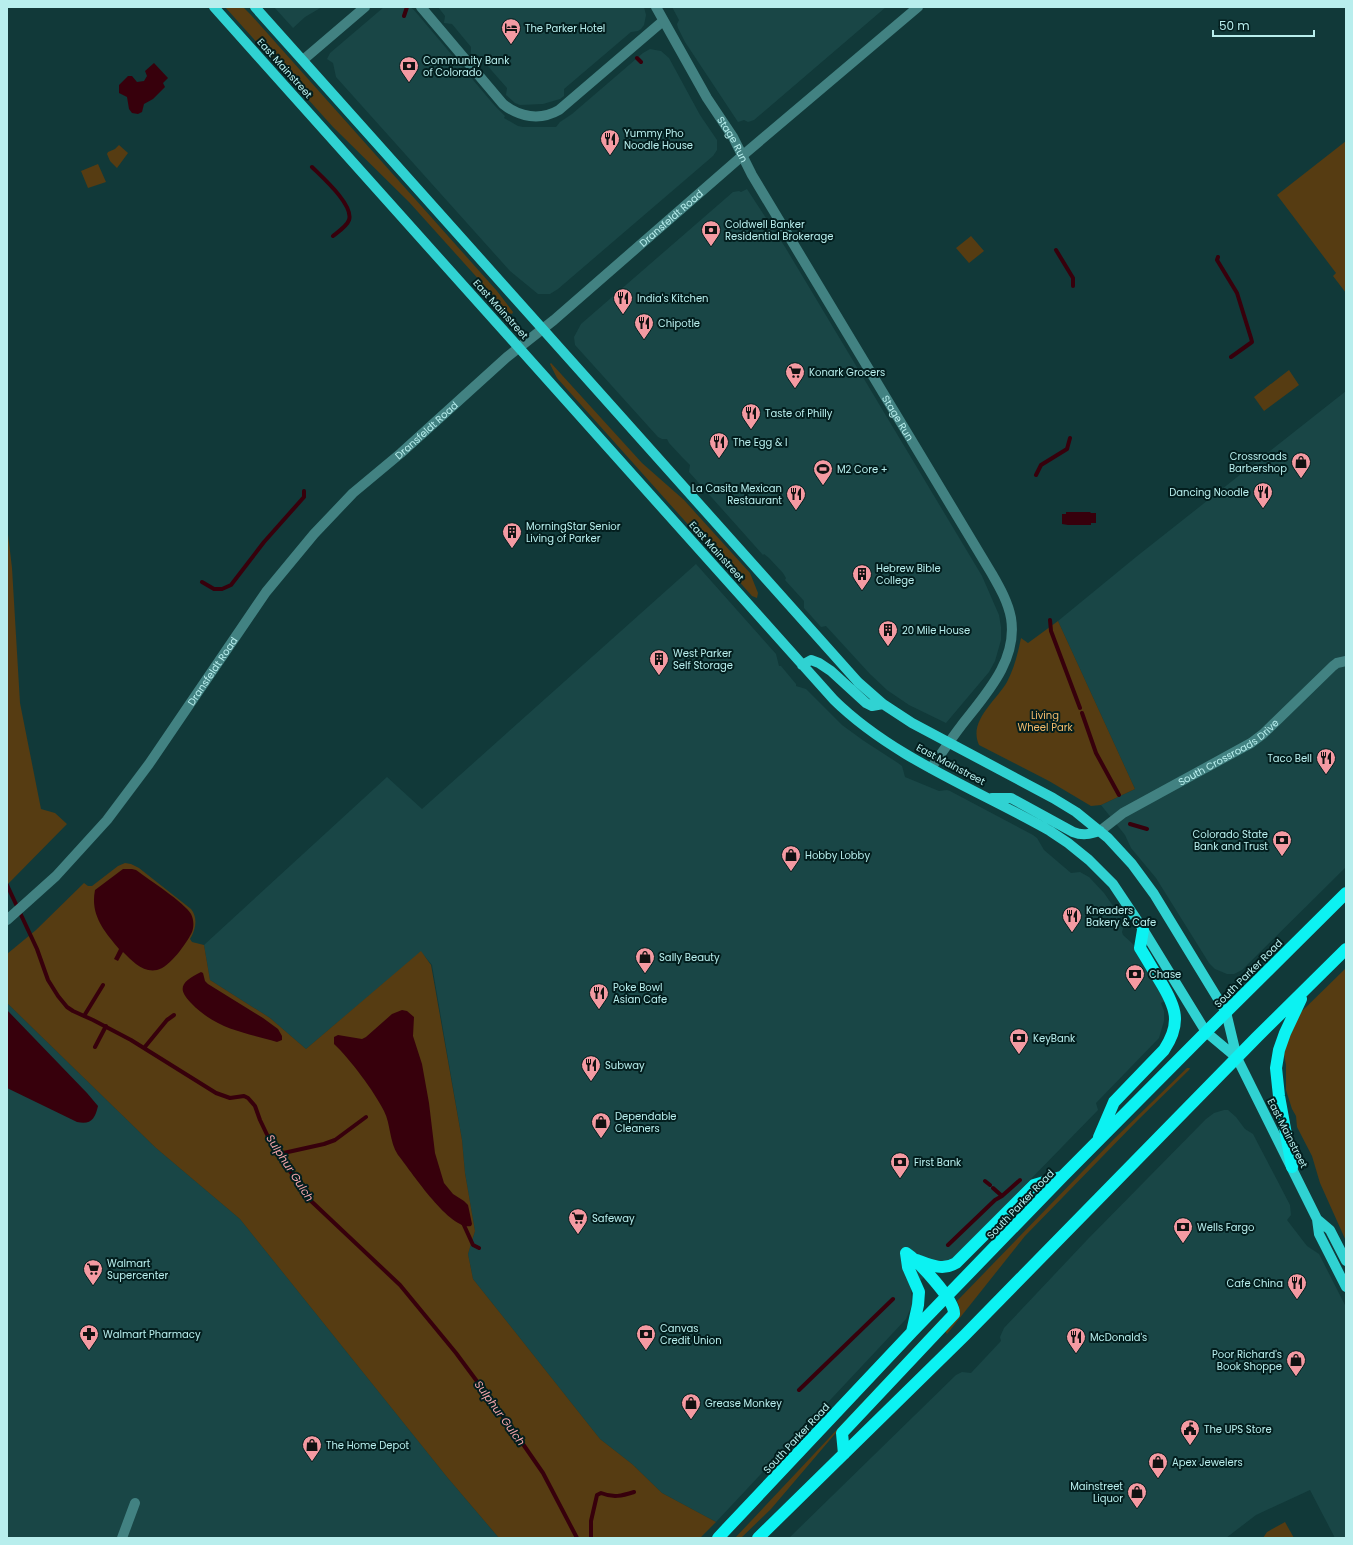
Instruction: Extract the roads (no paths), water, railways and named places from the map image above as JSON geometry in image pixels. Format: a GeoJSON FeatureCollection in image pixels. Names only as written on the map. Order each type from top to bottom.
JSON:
{"type":"FeatureCollection","features":[{"type":"Feature","properties":{"kind":"highway","name":"South Parker Road"},"geometry":{"type":"LineString","coordinates":[[718,1538],[912,1332],[1063,1176],[1346,893]]}},
{"type":"Feature","properties":{"kind":"highway"},"geometry":{"type":"LineString","coordinates":[[1095,1144],[1114,1102],[1164,1050],[1175,1027],[1175,1016],[1172,1001],[1140,948],[1143,930]]}},
{"type":"Feature","properties":{"kind":"highway"},"geometry":{"type":"LineString","coordinates":[[758,1538],[965,1336],[1237,1058],[1346,949]]}},
{"type":"Feature","properties":{"kind":"highway"},"geometry":{"type":"LineString","coordinates":[[1292,1167],[1277,1085],[1276,1068],[1284,1033],[1308,987]]}},
{"type":"Feature","properties":{"kind":"highway"},"geometry":{"type":"LineString","coordinates":[[916,1260],[936,1267],[945,1268],[951,1266],[956,1263],[1034,1185],[1063,1176]]}},
{"type":"Feature","properties":{"kind":"highway"},"geometry":{"type":"LineString","coordinates":[[844,1454],[842,1434],[954,1314],[952,1304],[947,1297],[916,1260],[906,1253],[910,1272],[916,1282],[919,1292],[918,1305],[912,1332]]}},
{"type":"Feature","properties":{"kind":"main road","name":"East Mainstreet"},"geometry":{"type":"LineString","coordinates":[[214,7],[834,700],[856,720],[883,740],[931,768],[1050,831],[1089,860],[1106,876],[1120,893],[1206,1032],[1237,1058]]}},
{"type":"Feature","properties":{"kind":"main road","name":"East Mainstreet"},"geometry":{"type":"LineString","coordinates":[[255,7],[851,674],[883,704],[912,723],[1053,798],[1076,812],[1100,831],[1132,864],[1148,885],[1226,1012],[1237,1058],[1317,1219],[1319,1234],[1346,1287]]}},
{"type":"Feature","properties":{"kind":"main road"},"geometry":{"type":"LineString","coordinates":[[802,665],[811,660],[819,663],[836,675],[866,703],[872,706],[883,704]]}},
{"type":"Feature","properties":{"kind":"main road"},"geometry":{"type":"LineString","coordinates":[[989,798],[1011,798],[1080,835],[1089,835],[1100,831]]}},
{"type":"Feature","properties":{"kind":"main road","name":"East Mainstreet"},"geometry":{"type":"LineString","coordinates":[[1317,1219],[1330,1230],[1346,1261]]}},
{"type":"Feature","properties":{"kind":"street"},"geometry":{"type":"LineString","coordinates":[[303,60],[365,7]]}},
{"type":"Feature","properties":{"kind":"street"},"geometry":{"type":"LineString","coordinates":[[421,7],[503,104],[514,112],[529,116],[547,115],[558,110],[663,21]]}},
{"type":"Feature","properties":{"kind":"street","name":"Stage Run"},"geometry":{"type":"LineString","coordinates":[[656,7],[701,87],[733,138],[752,175],[992,574],[1006,603],[1011,618],[1011,632],[1008,651],[1002,669],[994,684],[948,743],[931,768]]}},
{"type":"Feature","properties":{"kind":"street","name":"Dransfeldt Road"},"geometry":{"type":"LineString","coordinates":[[7,920],[28,902],[78,853],[122,801],[281,572],[353,493],[401,453],[519,347],[543,329],[742,156],[918,7]]}},
{"type":"Feature","properties":{"kind":"street","name":"South Crossroads Drive"},"geometry":{"type":"LineString","coordinates":[[1100,831],[1123,813],[1251,744],[1332,666],[1346,661]]}},
{"type":"Feature","properties":{"kind":"street"},"geometry":{"type":"LineString","coordinates":[[122,1538],[135,1503]]}},
{"type":"Feature","properties":{"kind":"waterway"},"geometry":{"type":"LineString","coordinates":[[404,16],[407,7]]}},
{"type":"Feature","properties":{"kind":"waterway"},"geometry":{"type":"LineString","coordinates":[[637,58],[641,62]]}},
{"type":"Feature","properties":{"kind":"waterway"},"geometry":{"type":"LineString","coordinates":[[312,167],[329,184],[347,207],[349,220],[342,229],[333,236]]}},
{"type":"Feature","properties":{"kind":"waterway"},"geometry":{"type":"LineString","coordinates":[[1056,250],[1073,278],[1073,286]]}},
{"type":"Feature","properties":{"kind":"waterway"},"geometry":{"type":"LineString","coordinates":[[1218,257],[1217,260],[1237,293],[1252,342],[1231,357]]}},
{"type":"Feature","properties":{"kind":"waterway"},"geometry":{"type":"LineString","coordinates":[[1036,475],[1041,465],[1067,449],[1070,438]]}},
{"type":"Feature","properties":{"kind":"waterway"},"geometry":{"type":"LineString","coordinates":[[202,582],[214,589],[222,589],[231,585],[264,542],[304,497],[304,491]]}},
{"type":"Feature","properties":{"kind":"waterway"},"geometry":{"type":"LineString","coordinates":[[1050,620],[1051,631],[1080,708]]}},
{"type":"Feature","properties":{"kind":"waterway"},"geometry":{"type":"LineString","coordinates":[[1082,713],[1096,753],[1119,795]]}},
{"type":"Feature","properties":{"kind":"waterway"},"geometry":{"type":"LineString","coordinates":[[1130,824],[1147,829]]}},
{"type":"Feature","properties":{"kind":"waterway","name":"Sulphur Gulch"},"geometry":{"type":"LineString","coordinates":[[7,885],[37,949],[48,980],[67,1007],[131,1040],[216,1093],[230,1098],[244,1096],[248,1098],[255,1106],[272,1145],[310,1200],[400,1285],[456,1353],[543,1473],[577,1538]]}},
{"type":"Feature","properties":{"kind":"waterway"},"geometry":{"type":"LineString","coordinates":[[84,1016],[103,985]]}},
{"type":"Feature","properties":{"kind":"waterway"},"geometry":{"type":"LineString","coordinates":[[144,1048],[167,1020],[174,1015]]}},
{"type":"Feature","properties":{"kind":"waterway"},"geometry":{"type":"LineString","coordinates":[[95,1047],[106,1026]]}},
{"type":"Feature","properties":{"kind":"waterway"},"geometry":{"type":"LineString","coordinates":[[279,1154],[324,1144],[335,1140],[366,1117]]}},
{"type":"Feature","properties":{"kind":"waterway"},"geometry":{"type":"LineString","coordinates":[[948,1245],[995,1200],[1002,1196],[1020,1180]]}},
{"type":"Feature","properties":{"kind":"waterway"},"geometry":{"type":"LineString","coordinates":[[985,1181],[990,1185]]}},
{"type":"Feature","properties":{"kind":"waterway"},"geometry":{"type":"LineString","coordinates":[[993,1188],[1002,1196]]}},
{"type":"Feature","properties":{"kind":"waterway"},"geometry":{"type":"LineString","coordinates":[[463,1223],[473,1245],[479,1248]]}},
{"type":"Feature","properties":{"kind":"waterway"},"geometry":{"type":"LineString","coordinates":[[799,1390],[893,1299]]}},
{"type":"Feature","properties":{"kind":"waterway"},"geometry":{"type":"LineString","coordinates":[[591,1538],[591,1521],[597,1495],[601,1493],[610,1496],[618,1496],[634,1492]]}},
{"type":"Feature","properties":{"kind":"place","name":"The Parker Hotel"},"geometry":{"type":"Point","coordinates":[511,45]}},
{"type":"Feature","properties":{"kind":"place","name":"Community Bank of Colorado"},"geometry":{"type":"Point","coordinates":[409,83]}},
{"type":"Feature","properties":{"kind":"place","name":"Yummy Pho Noodle House"},"geometry":{"type":"Point","coordinates":[610,156]}},
{"type":"Feature","properties":{"kind":"place","name":"Coldwell Banker Residential Brokerage"},"geometry":{"type":"Point","coordinates":[711,247]}},
{"type":"Feature","properties":{"kind":"place","name":"India's Kitchen"},"geometry":{"type":"Point","coordinates":[623,315]}},
{"type":"Feature","properties":{"kind":"place","name":"Chipotle"},"geometry":{"type":"Point","coordinates":[644,340]}},
{"type":"Feature","properties":{"kind":"place","name":"Konark Grocers"},"geometry":{"type":"Point","coordinates":[795,389]}},
{"type":"Feature","properties":{"kind":"place","name":"Taste of Philly"},"geometry":{"type":"Point","coordinates":[751,430]}},
{"type":"Feature","properties":{"kind":"place","name":"The Egg & I"},"geometry":{"type":"Point","coordinates":[719,459]}},
{"type":"Feature","properties":{"kind":"place","name":"Crossroads Barbershop"},"geometry":{"type":"Point","coordinates":[1301,479]}},
{"type":"Feature","properties":{"kind":"place","name":"M2 Core +"},"geometry":{"type":"Point","coordinates":[823,486]}},
{"type":"Feature","properties":{"kind":"place","name":"Dancing Noodle"},"geometry":{"type":"Point","coordinates":[1263,509]}},
{"type":"Feature","properties":{"kind":"place","name":"La Casita Mexican Restaurant"},"geometry":{"type":"Point","coordinates":[796,511]}},
{"type":"Feature","properties":{"kind":"place","name":"MorningStar Senior Living of Parker"},"geometry":{"type":"Point","coordinates":[512,549]}},
{"type":"Feature","properties":{"kind":"place","name":"Hebrew Bible College"},"geometry":{"type":"Point","coordinates":[862,591]}},
{"type":"Feature","properties":{"kind":"place","name":"20 Mile House"},"geometry":{"type":"Point","coordinates":[888,647]}},
{"type":"Feature","properties":{"kind":"place","name":"West Parker Self Storage"},"geometry":{"type":"Point","coordinates":[659,676]}},
{"type":"Feature","properties":{"kind":"place","name":"Taco Bell"},"geometry":{"type":"Point","coordinates":[1326,775]}},
{"type":"Feature","properties":{"kind":"place","name":"Colorado State Bank and Trust"},"geometry":{"type":"Point","coordinates":[1282,857]}},
{"type":"Feature","properties":{"kind":"place","name":"Hobby Lobby"},"geometry":{"type":"Point","coordinates":[791,872]}},
{"type":"Feature","properties":{"kind":"place","name":"Kneaders Bakery & Cafe"},"geometry":{"type":"Point","coordinates":[1072,933]}},
{"type":"Feature","properties":{"kind":"place","name":"Sally Beauty"},"geometry":{"type":"Point","coordinates":[645,974]}},
{"type":"Feature","properties":{"kind":"place","name":"Chase"},"geometry":{"type":"Point","coordinates":[1135,991]}},
{"type":"Feature","properties":{"kind":"place","name":"Poke Bowl Asian Cafe"},"geometry":{"type":"Point","coordinates":[599,1010]}},
{"type":"Feature","properties":{"kind":"place","name":"KeyBank"},"geometry":{"type":"Point","coordinates":[1019,1055]}},
{"type":"Feature","properties":{"kind":"place","name":"Subway"},"geometry":{"type":"Point","coordinates":[591,1082]}},
{"type":"Feature","properties":{"kind":"place","name":"Dependable Cleaners"},"geometry":{"type":"Point","coordinates":[601,1139]}},
{"type":"Feature","properties":{"kind":"place","name":"First Bank"},"geometry":{"type":"Point","coordinates":[900,1179]}},
{"type":"Feature","properties":{"kind":"place","name":"Safeway"},"geometry":{"type":"Point","coordinates":[578,1235]}},
{"type":"Feature","properties":{"kind":"place","name":"Wells Fargo"},"geometry":{"type":"Point","coordinates":[1183,1244]}},
{"type":"Feature","properties":{"kind":"place","name":"Walmart Supercenter"},"geometry":{"type":"Point","coordinates":[93,1286]}},
{"type":"Feature","properties":{"kind":"place","name":"Cafe China"},"geometry":{"type":"Point","coordinates":[1297,1300]}},
{"type":"Feature","properties":{"kind":"place","name":"Walmart Pharmacy"},"geometry":{"type":"Point","coordinates":[89,1351]}},
{"type":"Feature","properties":{"kind":"place","name":"Canvas Credit Union"},"geometry":{"type":"Point","coordinates":[646,1351]}},
{"type":"Feature","properties":{"kind":"place","name":"McDonald's"},"geometry":{"type":"Point","coordinates":[1076,1354]}},
{"type":"Feature","properties":{"kind":"place","name":"Poor Richard's Book Shoppe"},"geometry":{"type":"Point","coordinates":[1296,1377]}},
{"type":"Feature","properties":{"kind":"place","name":"Grease Monkey"},"geometry":{"type":"Point","coordinates":[691,1420]}},
{"type":"Feature","properties":{"kind":"place","name":"The UPS Store"},"geometry":{"type":"Point","coordinates":[1190,1446]}},
{"type":"Feature","properties":{"kind":"place","name":"The Home Depot"},"geometry":{"type":"Point","coordinates":[312,1462]}},
{"type":"Feature","properties":{"kind":"place","name":"Apex Jewelers"},"geometry":{"type":"Point","coordinates":[1158,1479]}},
{"type":"Feature","properties":{"kind":"place","name":"Mainstreet Liquor"},"geometry":{"type":"Point","coordinates":[1137,1509]}},
{"type":"Feature","properties":{"kind":"park label","name":"Living Wheel Park"},"geometry":{"type":"Point","coordinates":[1045,720]}}]}
